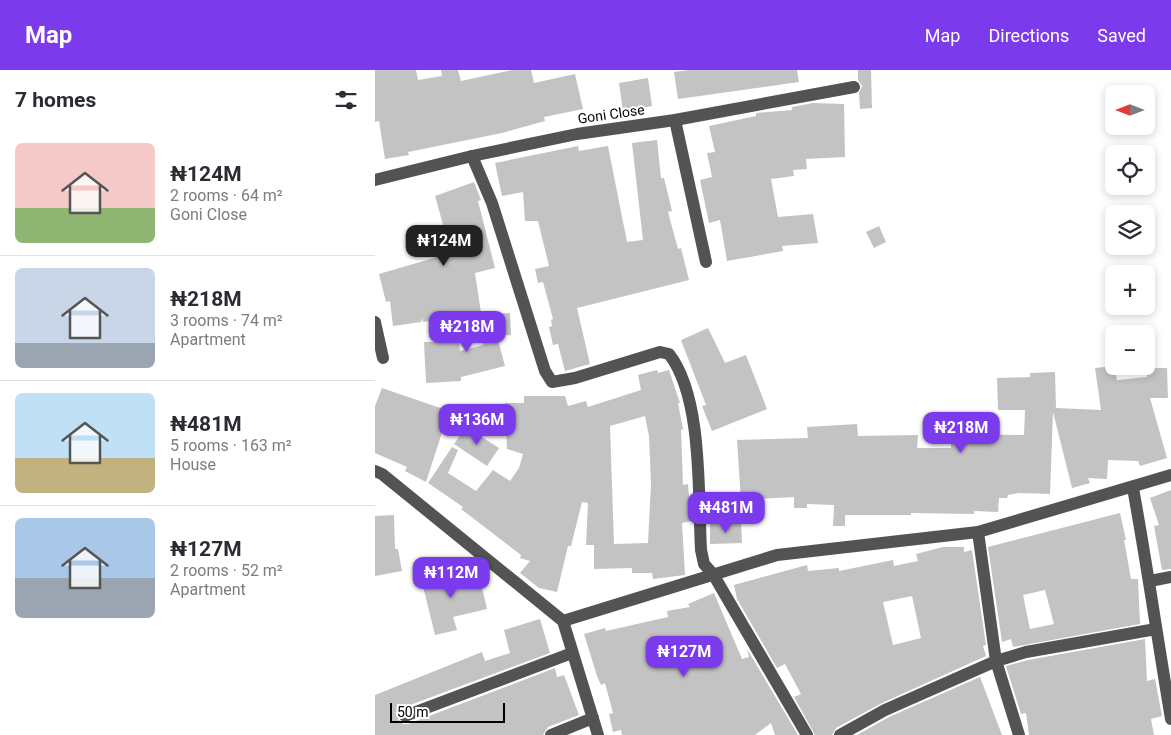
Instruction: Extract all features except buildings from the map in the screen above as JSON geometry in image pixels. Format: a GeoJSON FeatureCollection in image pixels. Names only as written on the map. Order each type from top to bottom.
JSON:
{"type":"FeatureCollection","features":[{"type":"Feature","properties":{"kind":"street","name":"Goni Close"},"geometry":{"type":"LineString","coordinates":[[375,180],[472,156],[577,134],[675,120],[854,87]]}},
{"type":"Feature","properties":{"kind":"street"},"geometry":{"type":"LineString","coordinates":[[675,120],[707,262]]}},
{"type":"Feature","properties":{"kind":"street"},"geometry":{"type":"LineString","coordinates":[[472,156],[492,203],[545,372],[552,382],[575,378],[661,352],[669,354],[675,361],[693,412],[701,550],[704,564],[713,574],[807,735]]}},
{"type":"Feature","properties":{"kind":"street"},"geometry":{"type":"LineString","coordinates":[[375,322],[383,358]]}},
{"type":"Feature","properties":{"kind":"street"},"geometry":{"type":"LineString","coordinates":[[375,471],[389,480],[563,621],[598,735]]}},
{"type":"Feature","properties":{"kind":"street"},"geometry":{"type":"LineString","coordinates":[[563,621],[777,555],[978,532],[1133,488],[1171,475]]}},
{"type":"Feature","properties":{"kind":"street"},"geometry":{"type":"LineString","coordinates":[[1133,488],[1170,702],[1171,719]]}},
{"type":"Feature","properties":{"kind":"street"},"geometry":{"type":"LineString","coordinates":[[978,532],[996,661],[1019,735]]}},
{"type":"Feature","properties":{"kind":"street"},"geometry":{"type":"LineString","coordinates":[[1150,581],[1171,577]]}},
{"type":"Feature","properties":{"kind":"street"},"geometry":{"type":"LineString","coordinates":[[840,735],[885,710],[996,661],[1026,652],[1156,629]]}},
{"type":"Feature","properties":{"kind":"street"},"geometry":{"type":"LineString","coordinates":[[405,716],[572,653]]}},
{"type":"Feature","properties":{"kind":"street"},"geometry":{"type":"LineString","coordinates":[[551,735],[593,718]]}}]}
